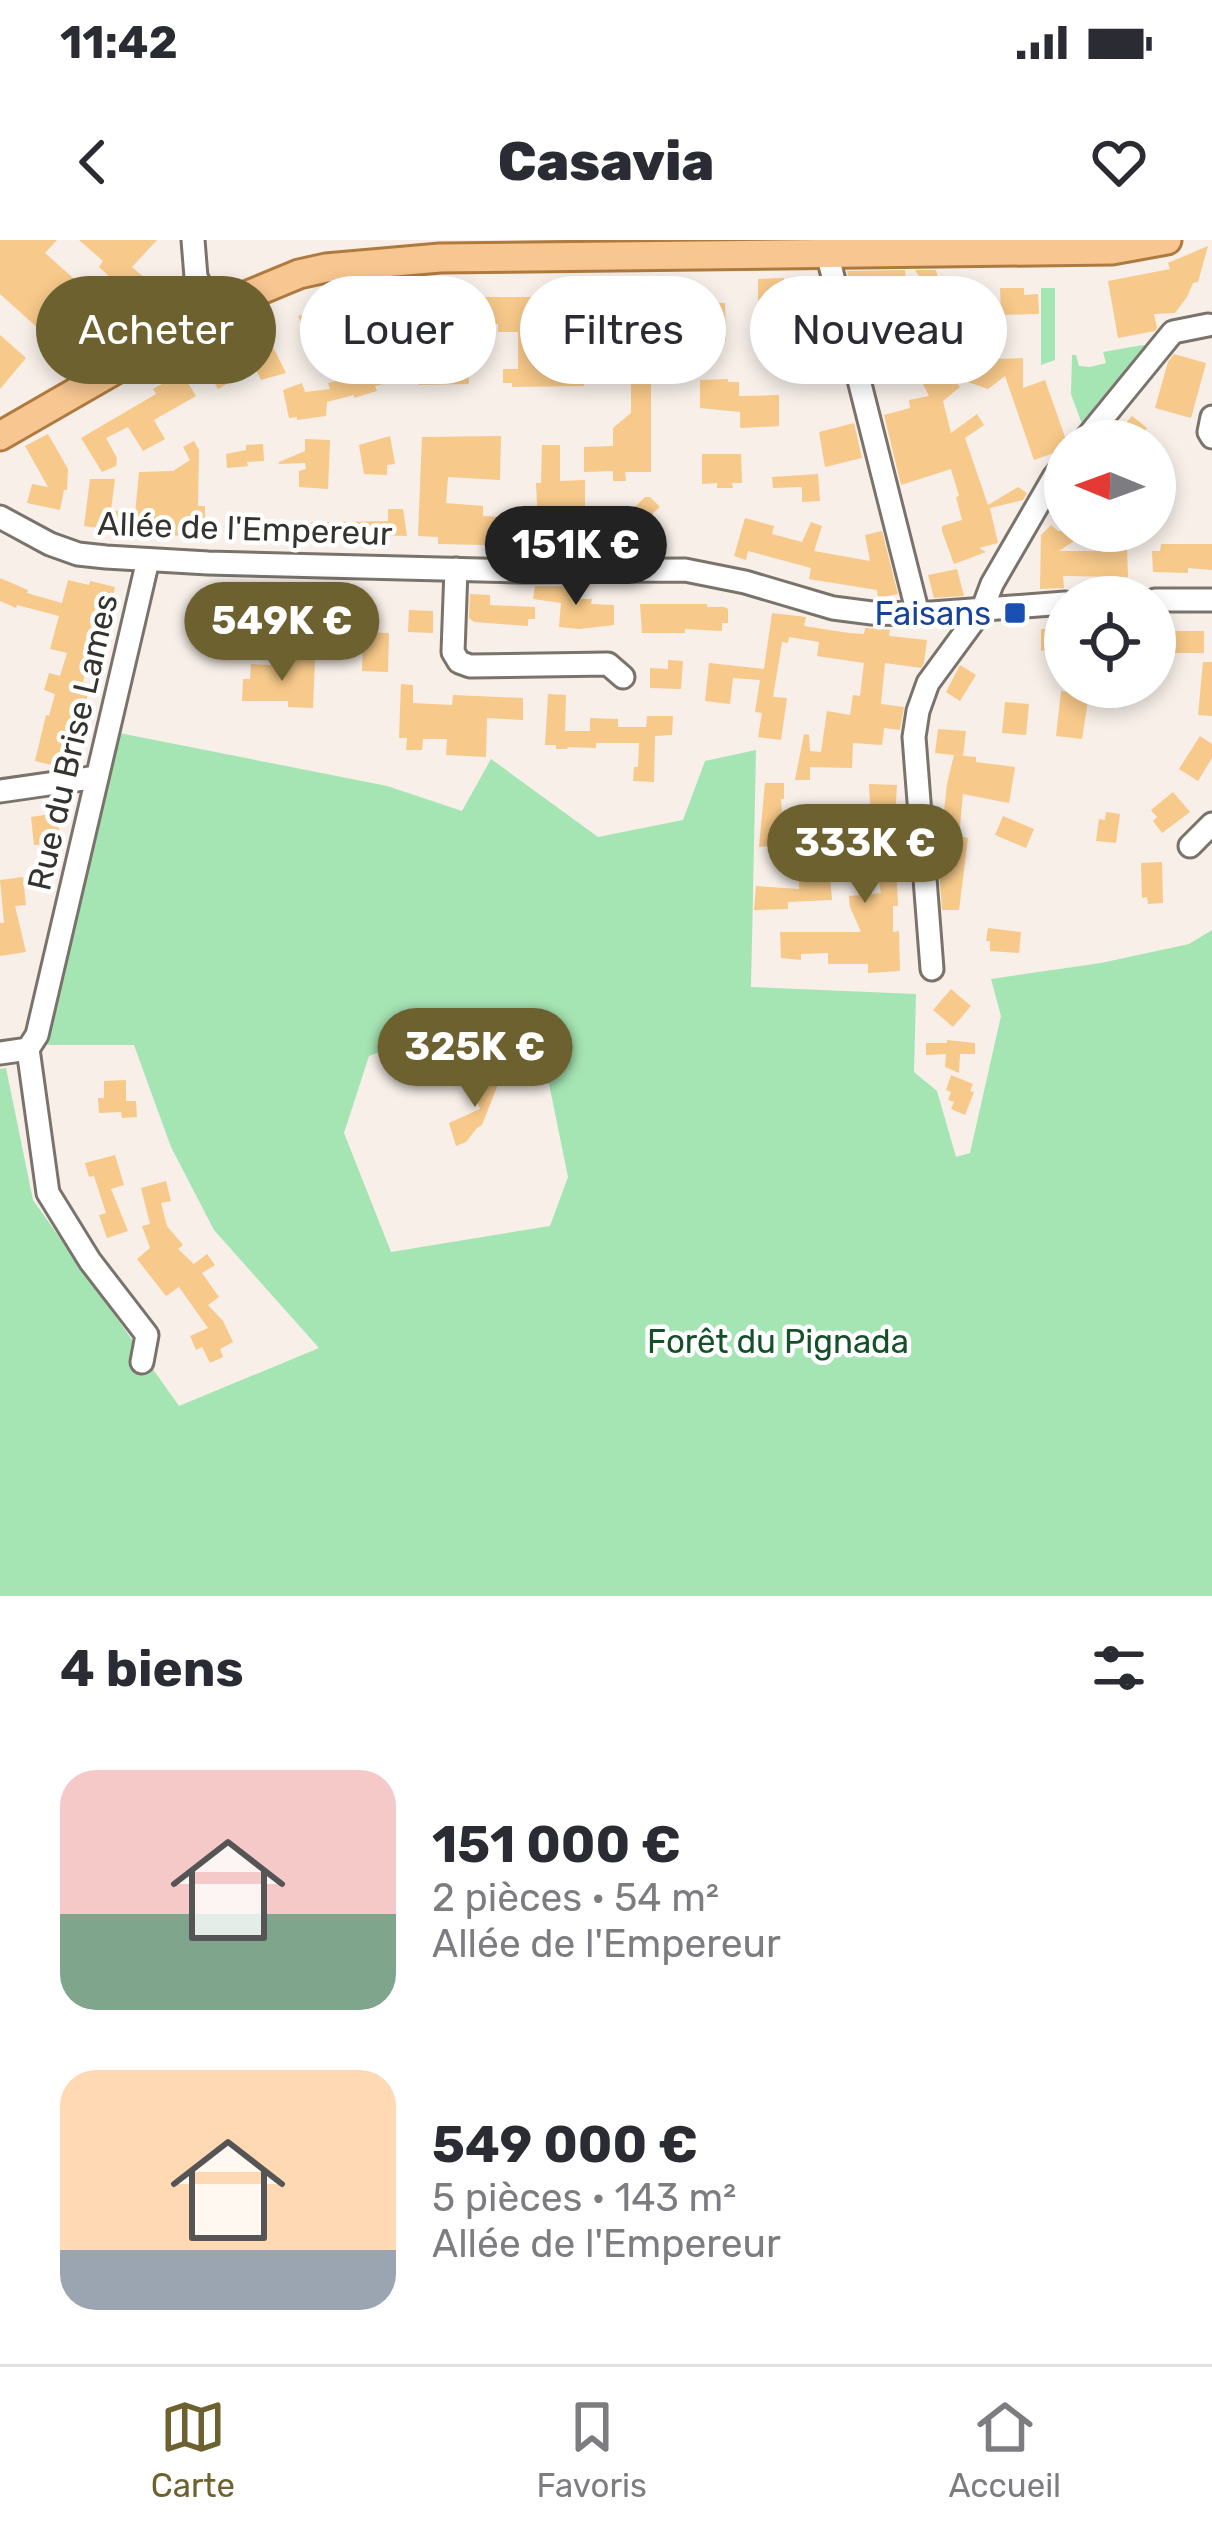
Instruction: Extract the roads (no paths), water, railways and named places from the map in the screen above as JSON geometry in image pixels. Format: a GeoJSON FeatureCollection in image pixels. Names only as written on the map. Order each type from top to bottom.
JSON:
{"type":"FeatureCollection","features":[{"type":"Feature","properties":{"kind":"main road"},"geometry":{"type":"LineString","coordinates":[[276,284],[299,274],[440,249],[1112,250],[1167,240]]}},
{"type":"Feature","properties":{"kind":"main road"},"geometry":{"type":"LineString","coordinates":[[0,436],[94,384]]}},
{"type":"Feature","properties":{"kind":"street"},"geometry":{"type":"LineString","coordinates":[[193,240],[196,276]]}},
{"type":"Feature","properties":{"kind":"street"},"geometry":{"type":"LineString","coordinates":[[827,253],[918,614]]}},
{"type":"Feature","properties":{"kind":"street"},"geometry":{"type":"LineString","coordinates":[[1101,420],[1173,332],[1211,325]]}},
{"type":"Feature","properties":{"kind":"street"},"geometry":{"type":"LineString","coordinates":[[1212,417],[1212,437]]}},
{"type":"Feature","properties":{"kind":"street"},"geometry":{"type":"LineString","coordinates":[[932,969],[914,737],[918,711],[928,683],[983,608],[1044,494]]}},
{"type":"Feature","properties":{"kind":"street","name":"Allée de l'Empereur"},"geometry":{"type":"LineString","coordinates":[[0,517],[78,554],[148,560],[685,570],[833,608],[872,613],[1044,604]]}},
{"type":"Feature","properties":{"kind":"street","name":"Rue du Brise Lames"},"geometry":{"type":"LineString","coordinates":[[28,1049],[37,1035],[148,560]]}},
{"type":"Feature","properties":{"kind":"street"},"geometry":{"type":"LineString","coordinates":[[456,569],[453,652],[459,662],[470,666],[608,664],[623,677]]}},
{"type":"Feature","properties":{"kind":"street"},"geometry":{"type":"LineString","coordinates":[[1176,600],[1212,600]]}},
{"type":"Feature","properties":{"kind":"street"},"geometry":{"type":"LineString","coordinates":[[0,791],[97,777]]}},
{"type":"Feature","properties":{"kind":"street"},"geometry":{"type":"LineString","coordinates":[[1190,846],[1212,824]]}},
{"type":"Feature","properties":{"kind":"street"},"geometry":{"type":"LineString","coordinates":[[0,1053],[28,1049],[48,1192],[90,1261],[147,1335],[142,1362]]}},
{"type":"Feature","properties":{"kind":"place","name":"Faisans"},"geometry":{"type":"Point","coordinates":[1015,613]}},
{"type":"Feature","properties":{"kind":"park label","name":"Forêt du Pignada"},"geometry":{"type":"Point","coordinates":[778,1341]}}]}
